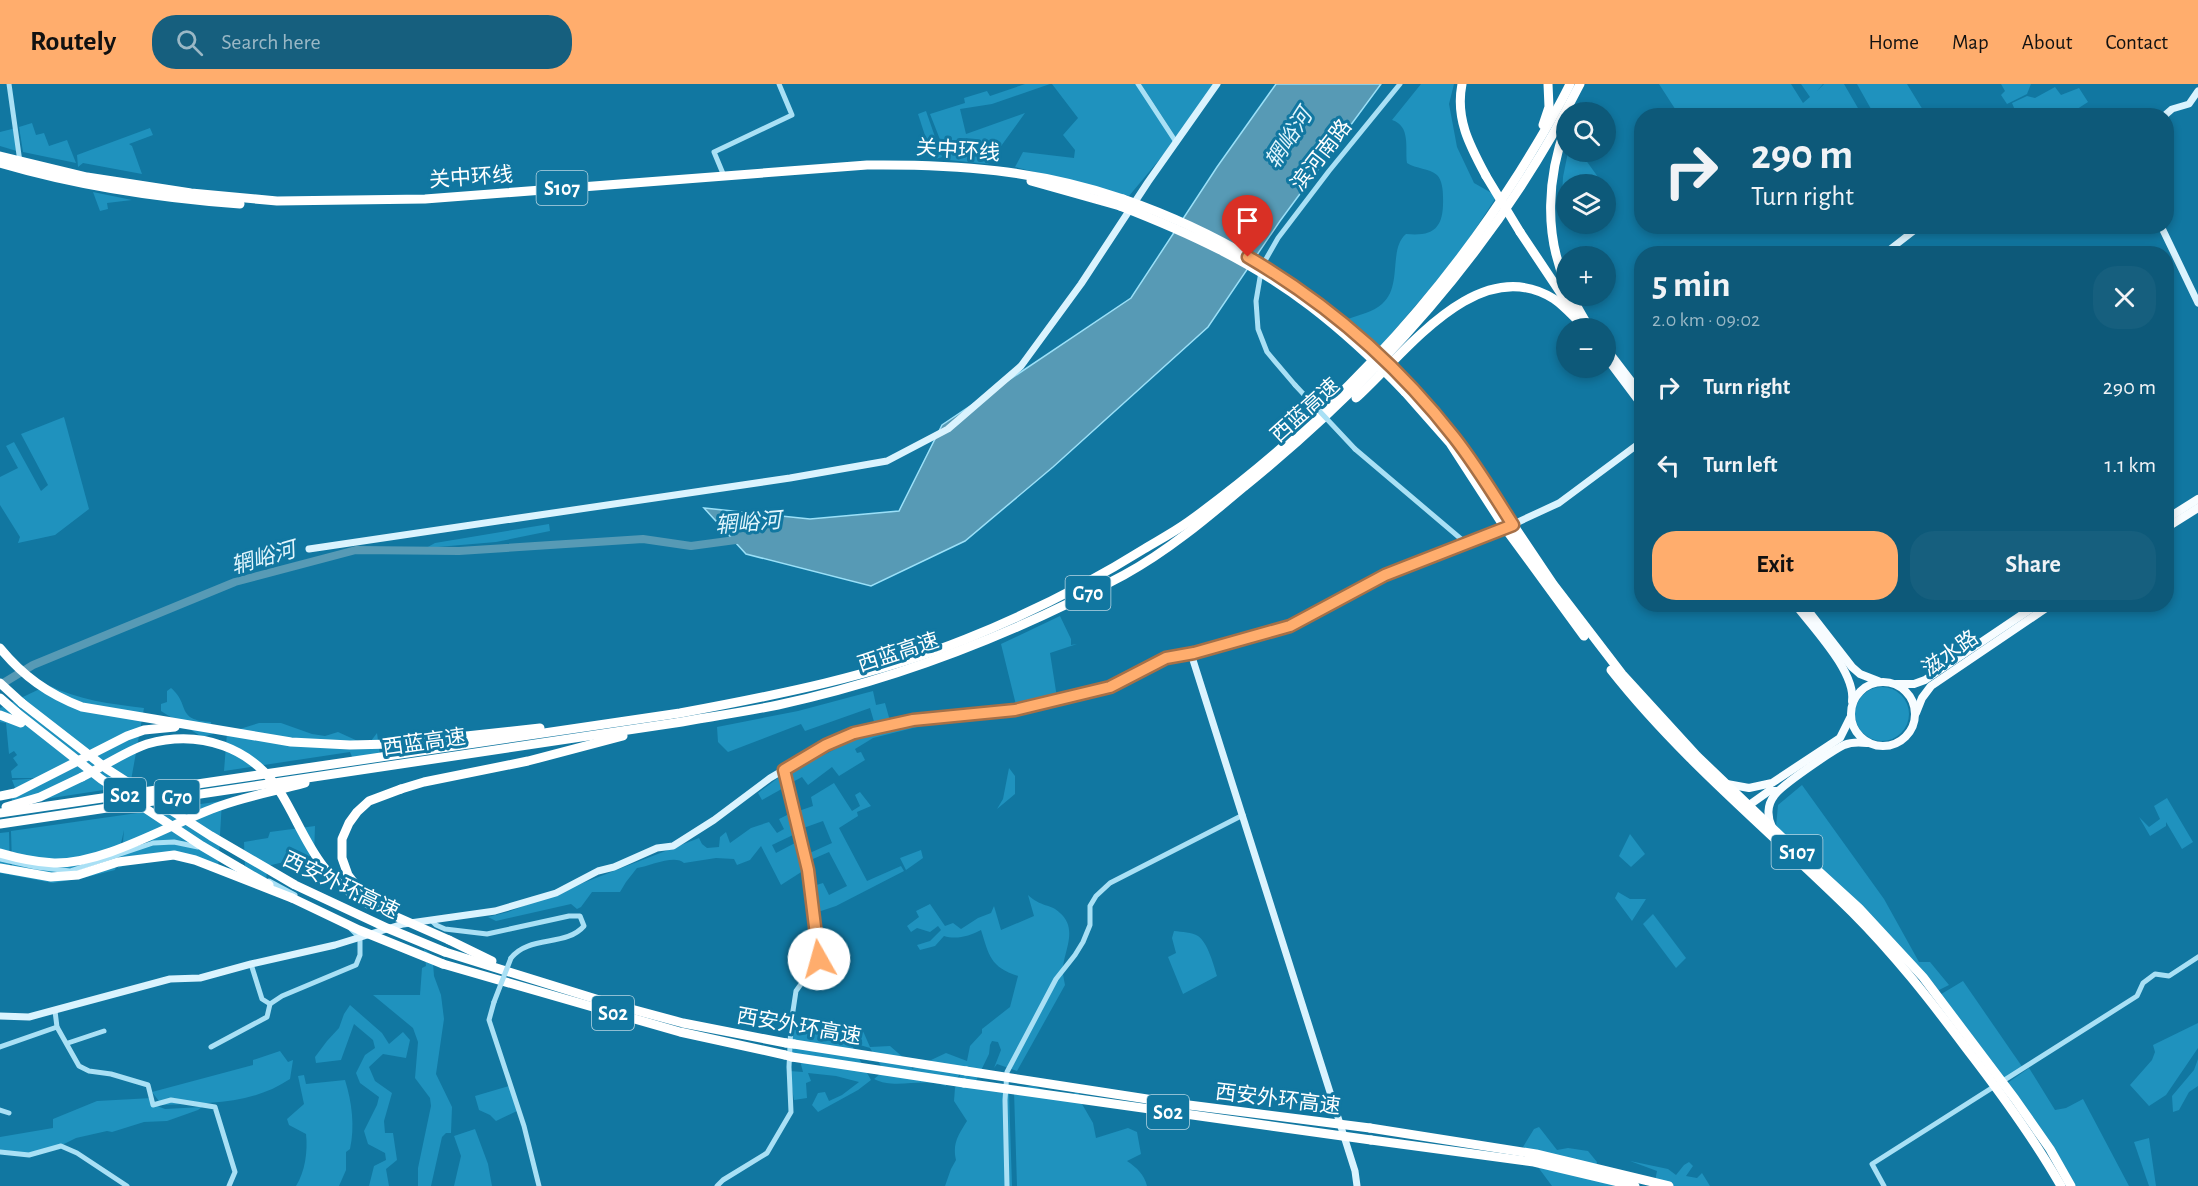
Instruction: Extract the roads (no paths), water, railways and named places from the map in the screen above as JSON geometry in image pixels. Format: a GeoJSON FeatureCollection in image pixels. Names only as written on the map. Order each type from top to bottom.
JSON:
{"type":"FeatureCollection","features":[{"type":"Feature","properties":{"kind":"highway"},"geometry":{"type":"LineString","coordinates":[[1462,84],[1459,106],[1463,130],[1520,230],[1580,318]]}},
{"type":"Feature","properties":{"kind":"highway"},"geometry":{"type":"LineString","coordinates":[[1467,84],[1463,105],[1466,125],[1487,175]]}},
{"type":"Feature","properties":{"kind":"highway"},"geometry":{"type":"LineString","coordinates":[[1517,175],[1548,114],[1550,93],[1548,84]]}},
{"type":"Feature","properties":{"kind":"highway","name":"西蓝高速"},"geometry":{"type":"LineString","coordinates":[[394,760],[782,695],[877,670],[964,640],[1045,604],[1118,566],[1186,523],[1317,417],[1371,363],[1457,263],[1517,175],[1570,84]]}},
{"type":"Feature","properties":{"kind":"highway","name":"西蓝高速"},"geometry":{"type":"LineString","coordinates":[[0,811],[675,723],[778,705],[876,679],[965,649],[1048,612],[1136,568],[1192,529],[1288,451],[1374,372],[1428,312],[1502,215],[1537,161],[1580,84]]}},
{"type":"Feature","properties":{"kind":"highway"},"geometry":{"type":"LineString","coordinates":[[1576,102],[1585,84]]}},
{"type":"Feature","properties":{"kind":"highway","name":"关中环线"},"geometry":{"type":"LineString","coordinates":[[0,156],[87,177],[191,193],[277,201],[425,199],[867,165],[933,164],[1000,170],[1050,179],[1122,203]]}},
{"type":"Feature","properties":{"kind":"highway"},"geometry":{"type":"LineString","coordinates":[[1556,160],[1551,203],[1556,251]]}},
{"type":"Feature","properties":{"kind":"highway","name":"关中环线"},"geometry":{"type":"LineString","coordinates":[[0,163],[86,184],[200,201],[276,207],[422,205],[854,172],[933,169],[1000,174],[1122,203]]}},
{"type":"Feature","properties":{"kind":"highway","name":"S107"},"geometry":{"type":"LineString","coordinates":[[1122,203],[1203,240],[1264,275],[1330,322],[1407,388],[1450,443],[1509,527],[1622,674],[1746,807],[1859,908],[1923,977],[1999,1084],[2061,1186]]}},
{"type":"Feature","properties":{"kind":"highway"},"geometry":{"type":"LineString","coordinates":[[1520,230],[1556,279]]}},
{"type":"Feature","properties":{"kind":"highway"},"geometry":{"type":"LineString","coordinates":[[1288,451],[1318,430],[1358,396],[1441,317],[1461,302],[1479,293],[1505,288],[1536,291],[1555,300],[1577,318]]}},
{"type":"Feature","properties":{"kind":"highway","name":"S107"},"geometry":{"type":"LineString","coordinates":[[1509,527],[1547,588],[1638,703],[1852,913],[1916,982],[2050,1149],[2071,1186]]}},
{"type":"Feature","properties":{"kind":"highway"},"geometry":{"type":"LineString","coordinates":[[0,648],[30,680],[57,698],[82,707],[291,742],[350,745],[392,744],[680,713]]}},
{"type":"Feature","properties":{"kind":"highway","name":"西安外环高速"},"geometry":{"type":"LineString","coordinates":[[0,683],[22,704],[107,769],[211,836],[296,885],[387,928],[445,952],[609,1003],[683,1023],[790,1043],[1173,1103],[1370,1128],[1536,1154],[1669,1186]]}},
{"type":"Feature","properties":{"kind":"highway","name":"西安外环高速"},"geometry":{"type":"LineString","coordinates":[[0,698],[101,779],[202,846],[292,898],[359,930],[443,964],[669,1029],[788,1056],[964,1083],[1534,1162],[1635,1186]]}},
{"type":"Feature","properties":{"kind":"highway"},"geometry":{"type":"LineString","coordinates":[[0,715],[21,723],[101,779]]}},
{"type":"Feature","properties":{"kind":"highway"},"geometry":{"type":"LineString","coordinates":[[372,906],[348,875],[342,858],[342,839],[349,823],[362,806],[383,795],[424,782],[528,761],[675,723]]}},
{"type":"Feature","properties":{"kind":"highway"},"geometry":{"type":"LineString","coordinates":[[0,796],[15,792],[127,736],[144,730],[200,727]]}},
{"type":"Feature","properties":{"kind":"highway"},"geometry":{"type":"LineString","coordinates":[[0,811],[40,797],[146,744],[186,738],[211,742],[237,751],[257,766],[280,792],[309,847],[322,866],[348,892],[372,906],[516,973]]}},
{"type":"Feature","properties":{"kind":"highway"},"geometry":{"type":"LineString","coordinates":[[0,853],[56,863],[83,860],[117,849],[221,805],[352,766]]}},
{"type":"Feature","properties":{"kind":"highway","name":"西蓝高速"},"geometry":{"type":"LineString","coordinates":[[0,824],[352,766]]}},
{"type":"Feature","properties":{"kind":"highway"},"geometry":{"type":"LineString","coordinates":[[0,868],[51,877],[78,874],[118,862],[174,855],[195,860],[292,898]]}},
{"type":"Feature","properties":{"kind":"main road"},"geometry":{"type":"LineString","coordinates":[[1616,361],[1634,385]]}},
{"type":"Feature","properties":{"kind":"main road"},"geometry":{"type":"LineString","coordinates":[[1616,371],[1634,395]]}},
{"type":"Feature","properties":{"kind":"main road"},"geometry":{"type":"LineString","coordinates":[[2174,514],[2198,499]]}},
{"type":"Feature","properties":{"kind":"main road"},"geometry":{"type":"LineString","coordinates":[[2174,523],[2198,508]]}},
{"type":"Feature","properties":{"kind":"main road"},"geometry":{"type":"LineString","coordinates":[[1801,612],[1846,672],[1852,688],[1853,727],[1868,743]]}},
{"type":"Feature","properties":{"kind":"main road"},"geometry":{"type":"LineString","coordinates":[[1726,783],[1749,788],[1773,788],[1839,747],[1856,742],[1879,746],[1900,741],[1913,723],[1913,705],[1902,688],[1860,674],[1809,612]]}},
{"type":"Feature","properties":{"kind":"main road","name":"滋水路"},"geometry":{"type":"LineString","coordinates":[[1893,684],[1914,684],[1925,681],[2026,612]]}},
{"type":"Feature","properties":{"kind":"main road","name":"滋水路"},"geometry":{"type":"LineString","coordinates":[[1913,723],[1922,698],[1931,686],[2040,612]]}},
{"type":"Feature","properties":{"kind":"main road"},"geometry":{"type":"LineString","coordinates":[[1851,706],[1863,688],[1873,683],[1883,682]]}},
{"type":"Feature","properties":{"kind":"main road"},"geometry":{"type":"LineString","coordinates":[[1746,807],[1840,738],[1851,717]]}},
{"type":"Feature","properties":{"kind":"main road"},"geometry":{"type":"LineString","coordinates":[[1772,828],[1768,809],[1773,788]]}},
{"type":"Feature","properties":{"kind":"street"},"geometry":{"type":"LineString","coordinates":[[9,84],[20,162]]}},
{"type":"Feature","properties":{"kind":"street"},"geometry":{"type":"LineString","coordinates":[[724,176],[714,152],[792,115],[779,84]]}},
{"type":"Feature","properties":{"kind":"street"},"geometry":{"type":"LineString","coordinates":[[1138,84],[1176,142]]}},
{"type":"Feature","properties":{"kind":"street"},"geometry":{"type":"LineString","coordinates":[[309,549],[778,480],[887,461],[948,429],[1021,366],[1081,284],[1217,84]]}},
{"type":"Feature","properties":{"kind":"street","name":"滨河南路"},"geometry":{"type":"LineString","coordinates":[[1400,84],[1329,171],[1271,249],[1262,266],[1259,278],[1256,311],[1258,329],[1267,352],[1355,449],[1467,544]]}},
{"type":"Feature","properties":{"kind":"street"},"geometry":{"type":"LineString","coordinates":[[2174,108],[2189,104],[2198,91]]}},
{"type":"Feature","properties":{"kind":"street"},"geometry":{"type":"LineString","coordinates":[[1894,246],[1910,234]]}},
{"type":"Feature","properties":{"kind":"street"},"geometry":{"type":"LineString","coordinates":[[2174,253],[2198,303]]}},
{"type":"Feature","properties":{"kind":"street"},"geometry":{"type":"LineString","coordinates":[[0,1016],[29,1017],[170,979],[200,978],[335,945],[403,924],[495,911],[556,893],[598,870],[614,867],[657,848],[673,846],[714,819],[752,789],[826,745],[854,733],[913,720],[1015,710],[1110,687],[1166,658],[1194,653],[1290,626],[1385,575],[1509,527],[1559,503],[1634,447]]}},
{"type":"Feature","properties":{"kind":"street"},"geometry":{"type":"LineString","coordinates":[[1194,653],[1193,660],[1355,1170],[1357,1186]]}},
{"type":"Feature","properties":{"kind":"street"},"geometry":{"type":"LineString","coordinates":[[717,1186],[768,1153],[791,1112],[789,1067],[791,1024],[796,991],[819,959],[808,870],[784,770]]}},
{"type":"Feature","properties":{"kind":"street"},"geometry":{"type":"LineString","coordinates":[[1007,1186],[1005,1110],[1007,1072],[1056,979],[1083,942],[1090,925],[1090,906],[1096,896],[1110,883],[1243,815]]}},
{"type":"Feature","properties":{"kind":"street"},"geometry":{"type":"LineString","coordinates":[[0,860],[70,871],[153,843],[174,842],[212,850],[343,921],[360,938],[360,955],[356,965],[282,996],[270,1004],[267,1017],[211,1047]]}},
{"type":"Feature","properties":{"kind":"street"},"geometry":{"type":"LineString","coordinates":[[431,920],[445,929],[487,934],[569,915],[580,916],[583,921],[584,926],[578,934],[522,947],[511,958],[489,1020],[524,1126],[539,1186]]}},
{"type":"Feature","properties":{"kind":"street"},"geometry":{"type":"LineString","coordinates":[[1884,1186],[1872,1164],[2137,996],[2143,983],[2154,974],[2169,976],[2198,957]]}},
{"type":"Feature","properties":{"kind":"street"},"geometry":{"type":"LineString","coordinates":[[251,964],[262,999],[270,1004]]}},
{"type":"Feature","properties":{"kind":"street"},"geometry":{"type":"LineString","coordinates":[[55,1011],[57,1027],[80,1066],[89,1071],[111,1074],[148,1085],[153,1105],[171,1100],[215,1107],[235,1172],[229,1186]]}},
{"type":"Feature","properties":{"kind":"street"},"geometry":{"type":"LineString","coordinates":[[0,1047],[57,1027]]}},
{"type":"Feature","properties":{"kind":"street"},"geometry":{"type":"LineString","coordinates":[[68,1043],[104,1030]]}},
{"type":"Feature","properties":{"kind":"street"},"geometry":{"type":"LineString","coordinates":[[0,1110],[9,1113]]}},
{"type":"Feature","properties":{"kind":"street"},"geometry":{"type":"LineString","coordinates":[[0,1152],[29,1155],[61,1146],[127,1186]]}},
{"type":"Feature","properties":{"kind":"water"},"geometry":{"type":"Polygon","coordinates":[[[1276,84],[1381,84],[1280,221],[1208,327],[1053,467],[965,541],[871,586],[746,554],[704,508],[810,519],[899,511],[942,425],[1131,298],[1217,167],[1276,84]]]}},
{"type":"Feature","properties":{"kind":"waterway","name":"辋峪河"},"geometry":{"type":"LineString","coordinates":[[0,685],[33,665],[235,582],[356,550],[459,551],[643,539],[691,546],[743,539]]}}]}
